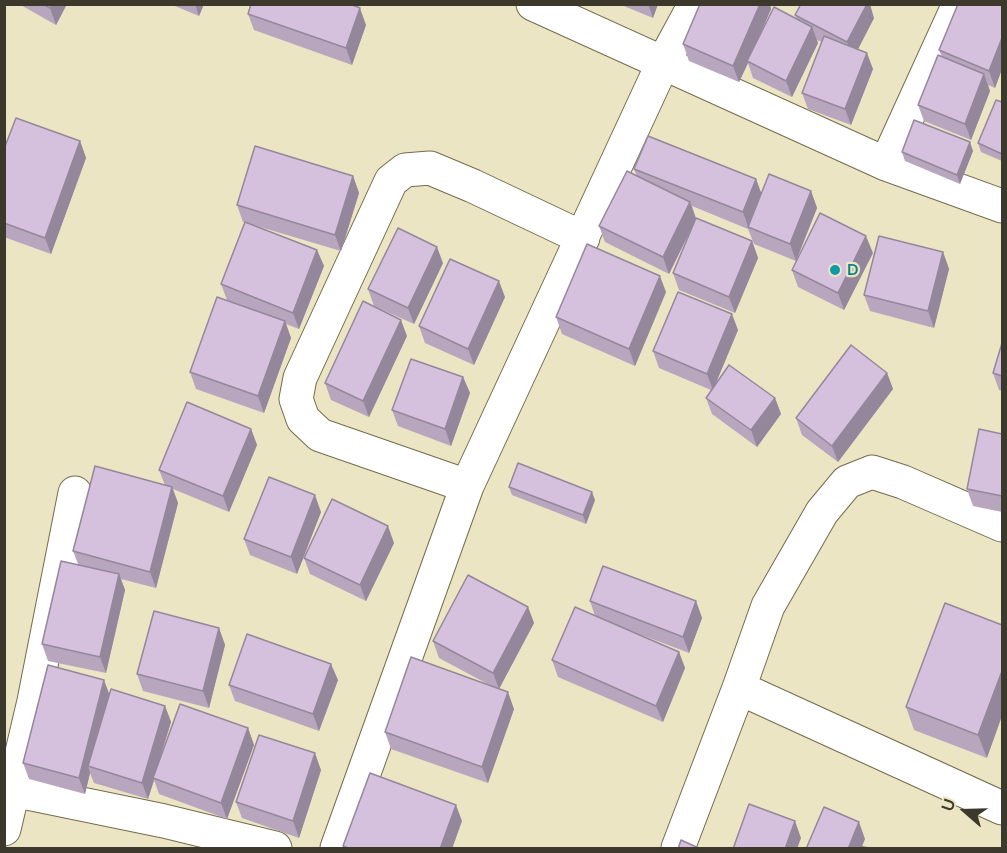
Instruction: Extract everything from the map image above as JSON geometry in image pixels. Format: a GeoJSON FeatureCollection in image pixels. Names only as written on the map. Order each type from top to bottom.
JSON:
{"type":"FeatureCollection","features":[{"type":"Feature","properties":{"kind":"street"},"geometry":{"type":"LineString","coordinates":[[533,4],[886,164],[1002,206]]}},
{"type":"Feature","properties":{"kind":"street"},"geometry":{"type":"LineString","coordinates":[[337,849],[467,486],[663,63],[695,4]]}},
{"type":"Feature","properties":{"kind":"street"},"geometry":{"type":"LineString","coordinates":[[886,164],[959,4]]}},
{"type":"Feature","properties":{"kind":"street"},"geometry":{"type":"LineString","coordinates":[[467,486],[320,435],[303,419],[297,399],[300,378],[391,181],[405,170],[430,168],[583,238]]}},
{"type":"Feature","properties":{"kind":"street"},"geometry":{"type":"LineString","coordinates":[[678,849],[768,606],[822,512],[847,482],[872,472],[903,482],[1002,525]]}},
{"type":"Feature","properties":{"kind":"street"},"geometry":{"type":"LineString","coordinates":[[4,829],[34,701],[75,493]]}},
{"type":"Feature","properties":{"kind":"street"},"geometry":{"type":"LineString","coordinates":[[739,688],[1002,808]]}},
{"type":"Feature","properties":{"kind":"street"},"geometry":{"type":"LineString","coordinates":[[14,790],[164,821],[275,849]]}},
{"type":"Feature","properties":{"kind":"building"},"geometry":{"type":"Polygon","coordinates":[[[251,4],[350,4],[360,8],[346,48],[248,14],[251,4]]]}},
{"type":"Feature","properties":{"kind":"building"},"geometry":{"type":"Polygon","coordinates":[[[700,4],[760,4],[733,66],[683,44],[700,4]]]}},
{"type":"Feature","properties":{"kind":"building"},"geometry":{"type":"Polygon","coordinates":[[[801,4],[867,4],[847,42],[795,15],[801,4]]]}},
{"type":"Feature","properties":{"kind":"building"},"geometry":{"type":"Polygon","coordinates":[[[958,4],[1000,4],[1002,6],[1002,38],[989,71],[939,50],[958,4]]]}},
{"type":"Feature","properties":{"kind":"building"},"geometry":{"type":"Polygon","coordinates":[[[774,7],[812,27],[786,81],[747,61],[774,7]]]}},
{"type":"Feature","properties":{"kind":"building"},"geometry":{"type":"Polygon","coordinates":[[[824,36],[867,53],[845,109],[802,93],[824,36]]]}},
{"type":"Feature","properties":{"kind":"building"},"geometry":{"type":"Polygon","coordinates":[[[938,55],[984,74],[965,124],[918,105],[938,55]]]}},
{"type":"Feature","properties":{"kind":"building"},"geometry":{"type":"Polygon","coordinates":[[[996,100],[1002,102],[1002,154],[978,143],[996,100]]]}},
{"type":"Feature","properties":{"kind":"building"},"geometry":{"type":"Polygon","coordinates":[[[16,118],[80,141],[45,238],[4,223],[4,149],[16,118]]]}},
{"type":"Feature","properties":{"kind":"building"},"geometry":{"type":"Polygon","coordinates":[[[914,120],[970,142],[957,175],[902,152],[914,120]]]}},
{"type":"Feature","properties":{"kind":"building"},"geometry":{"type":"Polygon","coordinates":[[[648,136],[756,179],[743,212],[634,169],[648,136]]]}},
{"type":"Feature","properties":{"kind":"building"},"geometry":{"type":"Polygon","coordinates":[[[255,146],[353,176],[335,235],[237,205],[255,146]]]}},
{"type":"Feature","properties":{"kind":"building"},"geometry":{"type":"Polygon","coordinates":[[[627,171],[690,202],[663,257],[599,226],[627,171]]]}},
{"type":"Feature","properties":{"kind":"building"},"geometry":{"type":"Polygon","coordinates":[[[769,174],[811,191],[790,244],[748,227],[769,174]]]}},
{"type":"Feature","properties":{"kind":"building"},"geometry":{"type":"Polygon","coordinates":[[[820,213],[866,236],[838,293],[792,270],[820,213]]]}},
{"type":"Feature","properties":{"kind":"building"},"geometry":{"type":"Polygon","coordinates":[[[696,218],[752,241],[729,297],[673,273],[696,218]]]}},
{"type":"Feature","properties":{"kind":"building"},"geometry":{"type":"Polygon","coordinates":[[[245,222],[317,250],[293,313],[221,284],[245,222]]]}},
{"type":"Feature","properties":{"kind":"building"},"geometry":{"type":"Polygon","coordinates":[[[398,228],[437,247],[408,308],[368,289],[398,228]]]}},
{"type":"Feature","properties":{"kind":"building"},"geometry":{"type":"Polygon","coordinates":[[[879,236],[943,252],[928,311],[864,295],[879,236]]]}},
{"type":"Feature","properties":{"kind":"building"},"geometry":{"type":"Polygon","coordinates":[[[587,244],[660,276],[629,349],[556,317],[587,244]]]}},
{"type":"Feature","properties":{"kind":"building"},"geometry":{"type":"Polygon","coordinates":[[[450,259],[499,281],[468,349],[419,326],[450,259]]]}},
{"type":"Feature","properties":{"kind":"building"},"geometry":{"type":"Polygon","coordinates":[[[678,292],[732,314],[707,374],[653,351],[678,292]]]}},
{"type":"Feature","properties":{"kind":"building"},"geometry":{"type":"Polygon","coordinates":[[[217,297],[285,321],[258,396],[190,372],[217,297]]]}},
{"type":"Feature","properties":{"kind":"building"},"geometry":{"type":"Polygon","coordinates":[[[363,301],[401,320],[363,401],[325,383],[363,301]]]}},
{"type":"Feature","properties":{"kind":"building"},"geometry":{"type":"Polygon","coordinates":[[[1002,343],[1002,376],[993,373],[1002,343]]]}},
{"type":"Feature","properties":{"kind":"building"},"geometry":{"type":"Polygon","coordinates":[[[851,345],[887,373],[832,446],[796,418],[851,345]]]}},
{"type":"Feature","properties":{"kind":"building"},"geometry":{"type":"Polygon","coordinates":[[[411,359],[463,377],[445,429],[392,410],[411,359]]]}},
{"type":"Feature","properties":{"kind":"building"},"geometry":{"type":"Polygon","coordinates":[[[729,365],[775,398],[751,430],[706,398],[729,365]]]}},
{"type":"Feature","properties":{"kind":"building"},"geometry":{"type":"Polygon","coordinates":[[[187,402],[251,429],[223,496],[159,470],[187,402]]]}},
{"type":"Feature","properties":{"kind":"building"},"geometry":{"type":"Polygon","coordinates":[[[979,429],[1002,434],[1002,496],[967,489],[979,429]]]}},
{"type":"Feature","properties":{"kind":"building"},"geometry":{"type":"Polygon","coordinates":[[[518,463],[592,492],[583,515],[509,487],[518,463]]]}},
{"type":"Feature","properties":{"kind":"building"},"geometry":{"type":"Polygon","coordinates":[[[95,466],[172,487],[150,572],[73,551],[95,466]]]}},
{"type":"Feature","properties":{"kind":"building"},"geometry":{"type":"Polygon","coordinates":[[[269,477],[315,495],[291,557],[244,539],[269,477]]]}},
{"type":"Feature","properties":{"kind":"building"},"geometry":{"type":"Polygon","coordinates":[[[332,499],[388,526],[360,585],[304,558],[332,499]]]}},
{"type":"Feature","properties":{"kind":"building"},"geometry":{"type":"Polygon","coordinates":[[[61,561],[119,574],[100,657],[42,644],[61,561]]]}},
{"type":"Feature","properties":{"kind":"building"},"geometry":{"type":"Polygon","coordinates":[[[603,566],[696,601],[683,637],[590,601],[603,566]]]}},
{"type":"Feature","properties":{"kind":"building"},"geometry":{"type":"Polygon","coordinates":[[[468,575],[528,607],[493,673],[433,641],[468,575]]]}},
{"type":"Feature","properties":{"kind":"building"},"geometry":{"type":"Polygon","coordinates":[[[945,603],[1002,625],[1002,671],[978,735],[906,707],[945,603]]]}},
{"type":"Feature","properties":{"kind":"building"},"geometry":{"type":"Polygon","coordinates":[[[575,607],[679,652],[656,706],[552,660],[575,607]]]}},
{"type":"Feature","properties":{"kind":"building"},"geometry":{"type":"Polygon","coordinates":[[[154,611],[219,628],[203,691],[137,674],[154,611]]]}},
{"type":"Feature","properties":{"kind":"building"},"geometry":{"type":"Polygon","coordinates":[[[247,634],[331,664],[313,714],[229,685],[247,634]]]}},
{"type":"Feature","properties":{"kind":"building"},"geometry":{"type":"Polygon","coordinates":[[[411,657],[508,692],[482,767],[385,732],[411,657]]]}},
{"type":"Feature","properties":{"kind":"building"},"geometry":{"type":"Polygon","coordinates":[[[48,665],[104,680],[79,778],[23,763],[48,665]]]}},
{"type":"Feature","properties":{"kind":"building"},"geometry":{"type":"Polygon","coordinates":[[[111,689],[165,706],[142,783],[88,766],[111,689]]]}},
{"type":"Feature","properties":{"kind":"building"},"geometry":{"type":"Polygon","coordinates":[[[180,704],[248,728],[221,803],[153,778],[180,704]]]}},
{"type":"Feature","properties":{"kind":"building"},"geometry":{"type":"Polygon","coordinates":[[[259,735],[315,753],[293,821],[236,802],[259,735]]]}},
{"type":"Feature","properties":{"kind":"building"},"geometry":{"type":"Polygon","coordinates":[[[370,773],[456,805],[440,849],[351,849],[343,846],[370,773]]]}},
{"type":"Feature","properties":{"kind":"building"},"geometry":{"type":"Polygon","coordinates":[[[749,804],[795,821],[785,849],[733,849],[749,804]]]}},
{"type":"Feature","properties":{"kind":"building"},"geometry":{"type":"Polygon","coordinates":[[[824,807],[859,822],[848,849],[806,849],[824,807]]]}},
{"type":"Feature","properties":{"kind":"building"},"geometry":{"type":"Polygon","coordinates":[[[681,840],[701,849],[678,849],[681,840]]]}},
{"type":"Feature","properties":{"kind":"building"},"geometry":{"type":"Polygon","coordinates":[[[858,846],[875,849],[858,849],[858,846]]]}},
{"type":"Feature","properties":{"kind":"place","name":"D"},"geometry":{"type":"Point","coordinates":[835,270]}}]}
